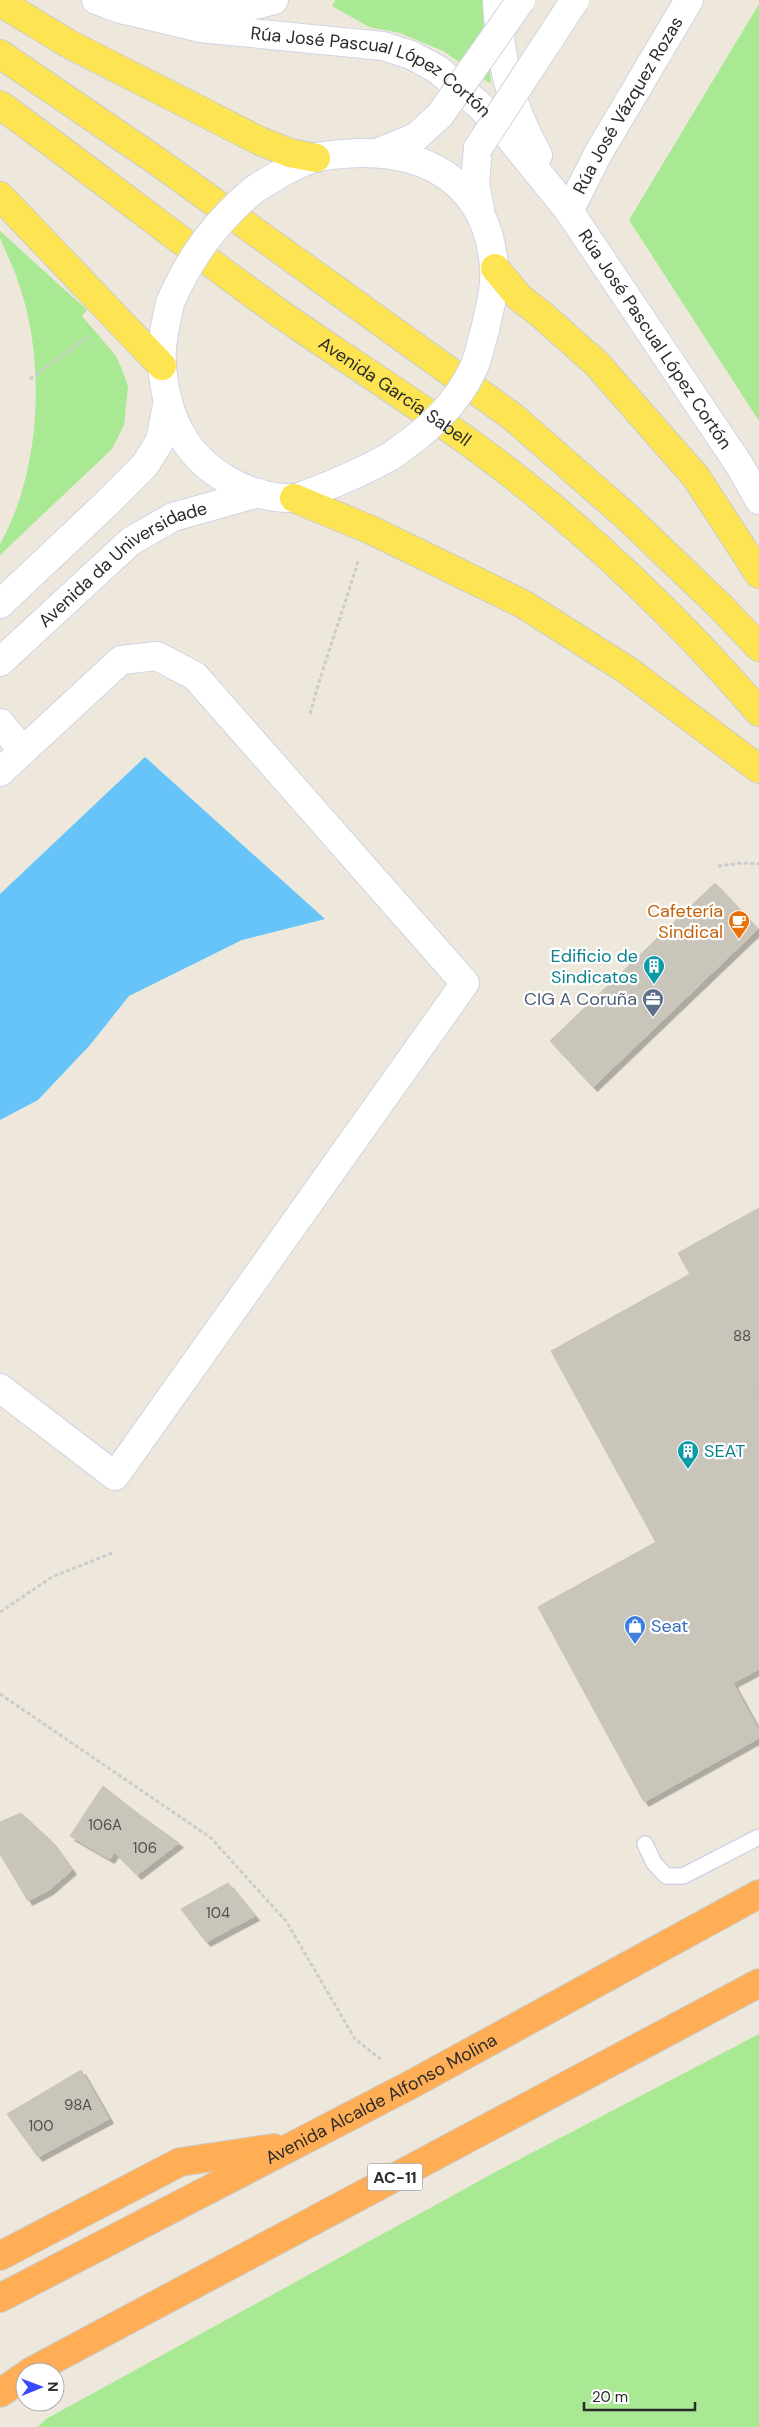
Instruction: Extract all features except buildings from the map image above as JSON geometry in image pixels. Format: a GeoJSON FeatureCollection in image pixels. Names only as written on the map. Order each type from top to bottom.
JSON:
{"type":"FeatureCollection","features":[{"type":"Feature","properties":{"kind":"highway","name":"Avenida Alcalde Alfonso Molina"},"geometry":{"type":"LineString","coordinates":[[0,2298],[412,2084],[759,1894]]}},
{"type":"Feature","properties":{"kind":"highway","name":"AC-11"},"geometry":{"type":"LineString","coordinates":[[50,2362],[759,1984]]}},
{"type":"Feature","properties":{"kind":"highway"},"geometry":{"type":"LineString","coordinates":[[0,2256],[180,2162],[296,2145]]}},
{"type":"Feature","properties":{"kind":"highway"},"geometry":{"type":"LineString","coordinates":[[0,2388],[15,2380]]}},
{"type":"Feature","properties":{"kind":"highway"},"geometry":{"type":"LineString","coordinates":[[0,2393],[15,2382]]}},
{"type":"Feature","properties":{"kind":"main road"},"geometry":{"type":"LineString","coordinates":[[0,2],[69,44],[260,141],[290,153],[316,158]]}},
{"type":"Feature","properties":{"kind":"main road"},"geometry":{"type":"LineString","coordinates":[[0,54],[154,159],[513,417],[625,515],[721,607],[759,647]]}},
{"type":"Feature","properties":{"kind":"main road","name":"Avenida García Sabell"},"geometry":{"type":"LineString","coordinates":[[0,106],[207,261],[489,456],[542,499],[628,576],[687,634],[759,712]]}},
{"type":"Feature","properties":{"kind":"main road"},"geometry":{"type":"LineString","coordinates":[[0,196],[162,366]]}},
{"type":"Feature","properties":{"kind":"main road"},"geometry":{"type":"LineString","coordinates":[[495,268],[519,297],[598,364],[689,470],[759,574]]}},
{"type":"Feature","properties":{"kind":"main road"},"geometry":{"type":"LineString","coordinates":[[294,498],[372,530],[523,604],[627,670],[759,769]]}},
{"type":"Feature","properties":{"kind":"street","name":"Rúa José Pascual López Cortón"},"geometry":{"type":"LineString","coordinates":[[96,0],[125,10],[200,28],[352,42],[383,46],[411,55],[437,69],[478,104],[510,138],[569,211]]}},
{"type":"Feature","properties":{"kind":"street","name":"Rúa José Pascual López Cortón"},"geometry":{"type":"LineString","coordinates":[[125,10],[207,12],[274,0]]}},
{"type":"Feature","properties":{"kind":"street","name":"Rúa José Pascual López Cortón"},"geometry":{"type":"LineString","coordinates":[[497,0],[499,37],[506,82],[527,136],[569,211],[740,466],[759,500]]}},
{"type":"Feature","properties":{"kind":"street"},"geometry":{"type":"LineString","coordinates":[[376,153],[416,137],[440,116],[521,0]]}},
{"type":"Feature","properties":{"kind":"street"},"geometry":{"type":"LineString","coordinates":[[481,214],[460,186],[439,169],[410,158],[376,153],[344,154],[316,158],[281,172],[254,189],[231,209],[207,236],[183,272],[170,302],[163,334],[162,366],[168,400],[180,433],[205,464],[229,481],[259,493],[294,498],[354,476],[390,456],[416,439],[442,415],[460,393],[474,367],[494,292],[495,268],[490,238],[481,214],[475,184],[478,148],[575,0]]}},
{"type":"Feature","properties":{"kind":"street","name":"Rúa José Vázquez Rozas"},"geometry":{"type":"LineString","coordinates":[[569,211],[599,152],[689,0]]}},
{"type":"Feature","properties":{"kind":"street"},"geometry":{"type":"LineString","coordinates":[[0,604],[145,465],[160,441],[168,400]]}},
{"type":"Feature","properties":{"kind":"street","name":"Rúa José Pascual López Cortón"},"geometry":{"type":"LineString","coordinates":[[740,466],[759,489]]}},
{"type":"Feature","properties":{"kind":"street","name":"Avenida da Universidade"},"geometry":{"type":"LineString","coordinates":[[0,662],[130,541],[173,517],[259,493]]}},
{"type":"Feature","properties":{"kind":"street"},"geometry":{"type":"LineString","coordinates":[[0,772],[122,660],[157,656],[194,676],[465,983],[115,1476],[0,1388]]}},
{"type":"Feature","properties":{"kind":"street"},"geometry":{"type":"LineString","coordinates":[[0,724],[23,751]]}},
{"type":"Feature","properties":{"kind":"lane"},"geometry":{"type":"LineString","coordinates":[[645,1844],[654,1863],[666,1876],[683,1876],[759,1837]]}},
{"type":"Feature","properties":{"kind":"path"},"geometry":{"type":"LineString","coordinates":[[30,379],[93,334]]}},
{"type":"Feature","properties":{"kind":"path"},"geometry":{"type":"LineString","coordinates":[[310,714],[326,654],[340,623],[358,560]]}},
{"type":"Feature","properties":{"kind":"path"},"geometry":{"type":"LineString","coordinates":[[718,866],[742,862],[759,864]]}},
{"type":"Feature","properties":{"kind":"path"},"geometry":{"type":"LineString","coordinates":[[0,1612],[52,1576],[115,1552]]}},
{"type":"Feature","properties":{"kind":"path"},"geometry":{"type":"LineString","coordinates":[[0,1694],[210,1838],[286,1921],[355,2039],[412,2084]]}},
{"type":"Feature","properties":{"kind":"green space"},"geometry":{"type":"Polygon","coordinates":[[[335,0],[486,0],[485,12],[491,84],[443,51],[400,33],[369,27],[332,6],[335,0]]]}},
{"type":"Feature","properties":{"kind":"green space"},"geometry":{"type":"Polygon","coordinates":[[[759,4],[759,421],[629,220],[759,4]]]}},
{"type":"Feature","properties":{"kind":"green space"},"geometry":{"type":"Polygon","coordinates":[[[0,231],[87,310],[82,316],[116,356],[128,387],[124,425],[112,449],[0,555],[0,544],[14,515],[24,484],[31,451],[36,382],[28,315],[17,278],[0,238],[0,231]]]}},
{"type":"Feature","properties":{"kind":"green space"},"geometry":{"type":"Polygon","coordinates":[[[759,2034],[759,2427],[38,2427],[46,2419],[59,2412],[65,2412],[65,2409],[499,2170],[759,2034]]]}},
{"type":"Feature","properties":{"kind":"water"},"geometry":{"type":"Polygon","coordinates":[[[145,757],[325,919],[242,940],[129,996],[90,1045],[38,1100],[0,1120],[0,894],[145,757]]]}},
{"type":"Feature","properties":{"kind":"place","name":"Cafetería Sindical"},"geometry":{"type":"Point","coordinates":[739,940]}},
{"type":"Feature","properties":{"kind":"place","name":"Edificio de Sindicatos"},"geometry":{"type":"Point","coordinates":[654,985]}},
{"type":"Feature","properties":{"kind":"place","name":"CIG A Coruña"},"geometry":{"type":"Point","coordinates":[653,1018]}},
{"type":"Feature","properties":{"kind":"place","name":"SEAT"},"geometry":{"type":"Point","coordinates":[688,1470]}},
{"type":"Feature","properties":{"kind":"place","name":"Seat"},"geometry":{"type":"Point","coordinates":[635,1645]}}]}
